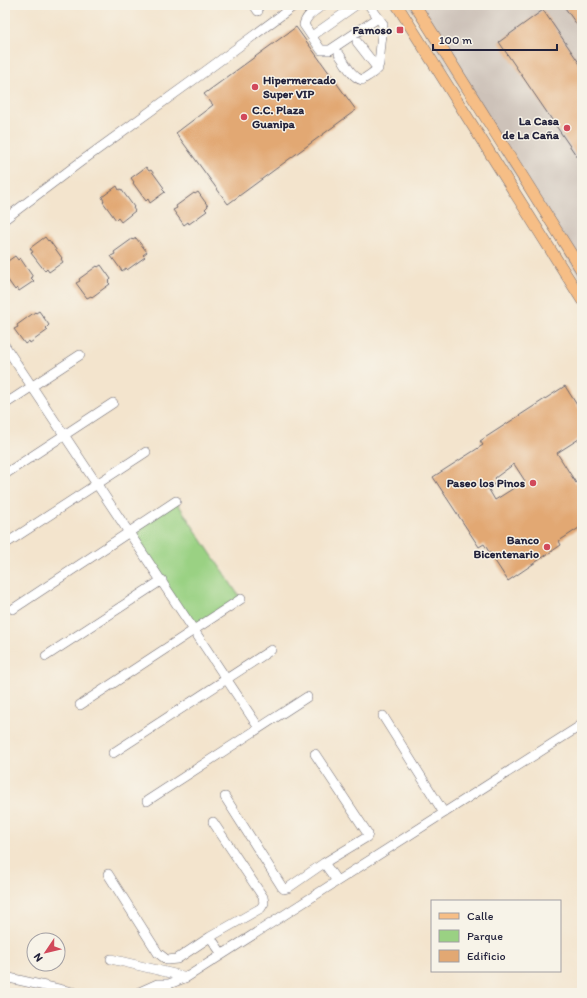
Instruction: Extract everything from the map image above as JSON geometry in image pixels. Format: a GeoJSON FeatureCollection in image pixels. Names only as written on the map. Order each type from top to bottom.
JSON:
{"type":"FeatureCollection","features":[{"type":"Feature","properties":{"kind":"main road"},"geometry":{"type":"LineString","coordinates":[[397,5],[582,300]]}},
{"type":"Feature","properties":{"kind":"main road"},"geometry":{"type":"LineString","coordinates":[[415,5],[582,271]]}},
{"type":"Feature","properties":{"kind":"street"},"geometry":{"type":"LineString","coordinates":[[5,219],[295,5]]}},
{"type":"Feature","properties":{"kind":"street"},"geometry":{"type":"LineString","coordinates":[[323,5],[308,16],[304,25],[321,50],[330,50],[378,18]]}},
{"type":"Feature","properties":{"kind":"street"},"geometry":{"type":"LineString","coordinates":[[312,36],[356,5]]}},
{"type":"Feature","properties":{"kind":"street"},"geometry":{"type":"LineString","coordinates":[[339,54],[357,79],[362,80],[378,69],[383,24],[369,5]]}},
{"type":"Feature","properties":{"kind":"street"},"geometry":{"type":"LineString","coordinates":[[357,42],[378,69]]}},
{"type":"Feature","properties":{"kind":"street"},"geometry":{"type":"LineString","coordinates":[[5,346],[259,728]]}},
{"type":"Feature","properties":{"kind":"street"},"geometry":{"type":"LineString","coordinates":[[5,404],[80,355]]}},
{"type":"Feature","properties":{"kind":"street"},"geometry":{"type":"LineString","coordinates":[[5,474],[113,403]]}},
{"type":"Feature","properties":{"kind":"street"},"geometry":{"type":"LineString","coordinates":[[5,544],[146,452]]}},
{"type":"Feature","properties":{"kind":"street"},"geometry":{"type":"LineString","coordinates":[[13,609],[176,501]]}},
{"type":"Feature","properties":{"kind":"street"},"geometry":{"type":"LineString","coordinates":[[46,656],[162,580]]}},
{"type":"Feature","properties":{"kind":"street"},"geometry":{"type":"LineString","coordinates":[[80,705],[241,599]]}},
{"type":"Feature","properties":{"kind":"street"},"geometry":{"type":"LineString","coordinates":[[113,753],[271,650]]}},
{"type":"Feature","properties":{"kind":"street"},"geometry":{"type":"LineString","coordinates":[[147,801],[307,697]]}},
{"type":"Feature","properties":{"kind":"street"},"geometry":{"type":"LineString","coordinates":[[383,716],[436,798],[444,813]]}},
{"type":"Feature","properties":{"kind":"street"},"geometry":{"type":"LineString","coordinates":[[158,993],[169,984],[187,976],[222,954],[581,725]]}},
{"type":"Feature","properties":{"kind":"street"},"geometry":{"type":"LineString","coordinates":[[225,797],[282,887],[284,889],[288,888],[324,863],[367,837],[368,834],[315,754]]}},
{"type":"Feature","properties":{"kind":"street"},"geometry":{"type":"LineString","coordinates":[[108,874],[158,953],[167,960],[177,960],[210,937],[261,908],[264,903],[263,897],[213,822]]}},
{"type":"Feature","properties":{"kind":"street"},"geometry":{"type":"LineString","coordinates":[[324,863],[337,881]]}},
{"type":"Feature","properties":{"kind":"street"},"geometry":{"type":"LineString","coordinates":[[210,937],[222,954]]}},
{"type":"Feature","properties":{"kind":"street"},"geometry":{"type":"LineString","coordinates":[[111,960],[187,976]]}},
{"type":"Feature","properties":{"kind":"street"},"geometry":{"type":"LineString","coordinates":[[5,978],[76,993]]}},
{"type":"Feature","properties":{"kind":"street"},"geometry":{"type":"LineString","coordinates":[[138,993],[158,984],[169,984]]}},
{"type":"Feature","properties":{"kind":"shaded area"},"geometry":{"type":"Polygon","coordinates":[[[408,5],[582,5],[582,282],[408,5]]]}},
{"type":"Feature","properties":{"kind":"green space"},"geometry":{"type":"Polygon","coordinates":[[[176,501],[241,599],[194,630],[129,532],[176,501]]]}},
{"type":"Feature","properties":{"kind":"building"},"geometry":{"type":"Polygon","coordinates":[[[563,5],[582,5],[582,32],[563,5]]]}},
{"type":"Feature","properties":{"kind":"building"},"geometry":{"type":"Polygon","coordinates":[[[543,10],[582,67],[582,164],[499,42],[543,10]]]}},
{"type":"Feature","properties":{"kind":"building"},"geometry":{"type":"Polygon","coordinates":[[[296,27],[356,110],[228,204],[176,133],[213,105],[204,94],[296,27]]]}},
{"type":"Feature","properties":{"kind":"building"},"geometry":{"type":"Polygon","coordinates":[[[146,167],[149,171],[151,170],[164,188],[162,189],[165,192],[150,203],[148,199],[146,201],[131,178],[146,167]]]}},
{"type":"Feature","properties":{"kind":"building"},"geometry":{"type":"Polygon","coordinates":[[[117,186],[119,190],[121,189],[134,207],[133,208],[135,211],[121,222],[118,218],[116,220],[103,202],[102,197],[117,186]]]}},
{"type":"Feature","properties":{"kind":"building"},"geometry":{"type":"Polygon","coordinates":[[[198,192],[208,206],[205,209],[207,211],[189,224],[188,222],[184,225],[173,210],[177,208],[176,206],[194,193],[195,194],[198,192]]]}},
{"type":"Feature","properties":{"kind":"building"},"geometry":{"type":"Polygon","coordinates":[[[45,237],[48,241],[49,240],[62,258],[61,259],[63,262],[49,272],[47,269],[45,271],[31,253],[33,252],[30,248],[45,237]]]}},
{"type":"Feature","properties":{"kind":"building"},"geometry":{"type":"Polygon","coordinates":[[[136,238],[147,252],[143,255],[145,257],[127,270],[126,268],[122,271],[111,256],[115,254],[114,252],[132,239],[133,240],[136,238]]]}},
{"type":"Feature","properties":{"kind":"building"},"geometry":{"type":"Polygon","coordinates":[[[15,256],[18,260],[20,258],[33,277],[31,278],[34,281],[19,291],[17,288],[15,290],[5,276],[5,263],[15,256]]]}},
{"type":"Feature","properties":{"kind":"building"},"geometry":{"type":"Polygon","coordinates":[[[101,265],[111,279],[108,282],[110,284],[92,297],[87,298],[76,283],[80,281],[79,279],[97,266],[98,267],[101,265]]]}},
{"type":"Feature","properties":{"kind":"building"},"geometry":{"type":"Polygon","coordinates":[[[39,311],[49,325],[46,328],[48,330],[30,343],[29,341],[25,344],[14,329],[18,327],[17,325],[35,312],[36,313],[39,311]]]}},
{"type":"Feature","properties":{"kind":"building"},"geometry":{"type":"Polygon","coordinates":[[[565,386],[582,413],[582,437],[557,453],[576,483],[582,479],[582,526],[559,541],[561,545],[508,581],[484,544],[479,547],[433,477],[483,445],[480,441],[565,386]],[[514,464],[495,478],[498,482],[488,488],[495,500],[525,481],[514,464]]]}},
{"type":"Feature","properties":{"kind":"place","name":"Famoso"},"geometry":{"type":"Point","coordinates":[400,30]}},
{"type":"Feature","properties":{"kind":"place","name":"Hipermercado Super VIP"},"geometry":{"type":"Point","coordinates":[255,87]}},
{"type":"Feature","properties":{"kind":"place","name":"C.C. Plaza Guanipa"},"geometry":{"type":"Point","coordinates":[244,117]}},
{"type":"Feature","properties":{"kind":"place","name":"La Casa de La Caña"},"geometry":{"type":"Point","coordinates":[567,128]}},
{"type":"Feature","properties":{"kind":"place","name":"Paseo los Pinos"},"geometry":{"type":"Point","coordinates":[533,483]}},
{"type":"Feature","properties":{"kind":"place","name":"Banco Bicentenario"},"geometry":{"type":"Point","coordinates":[547,547]}}]}
